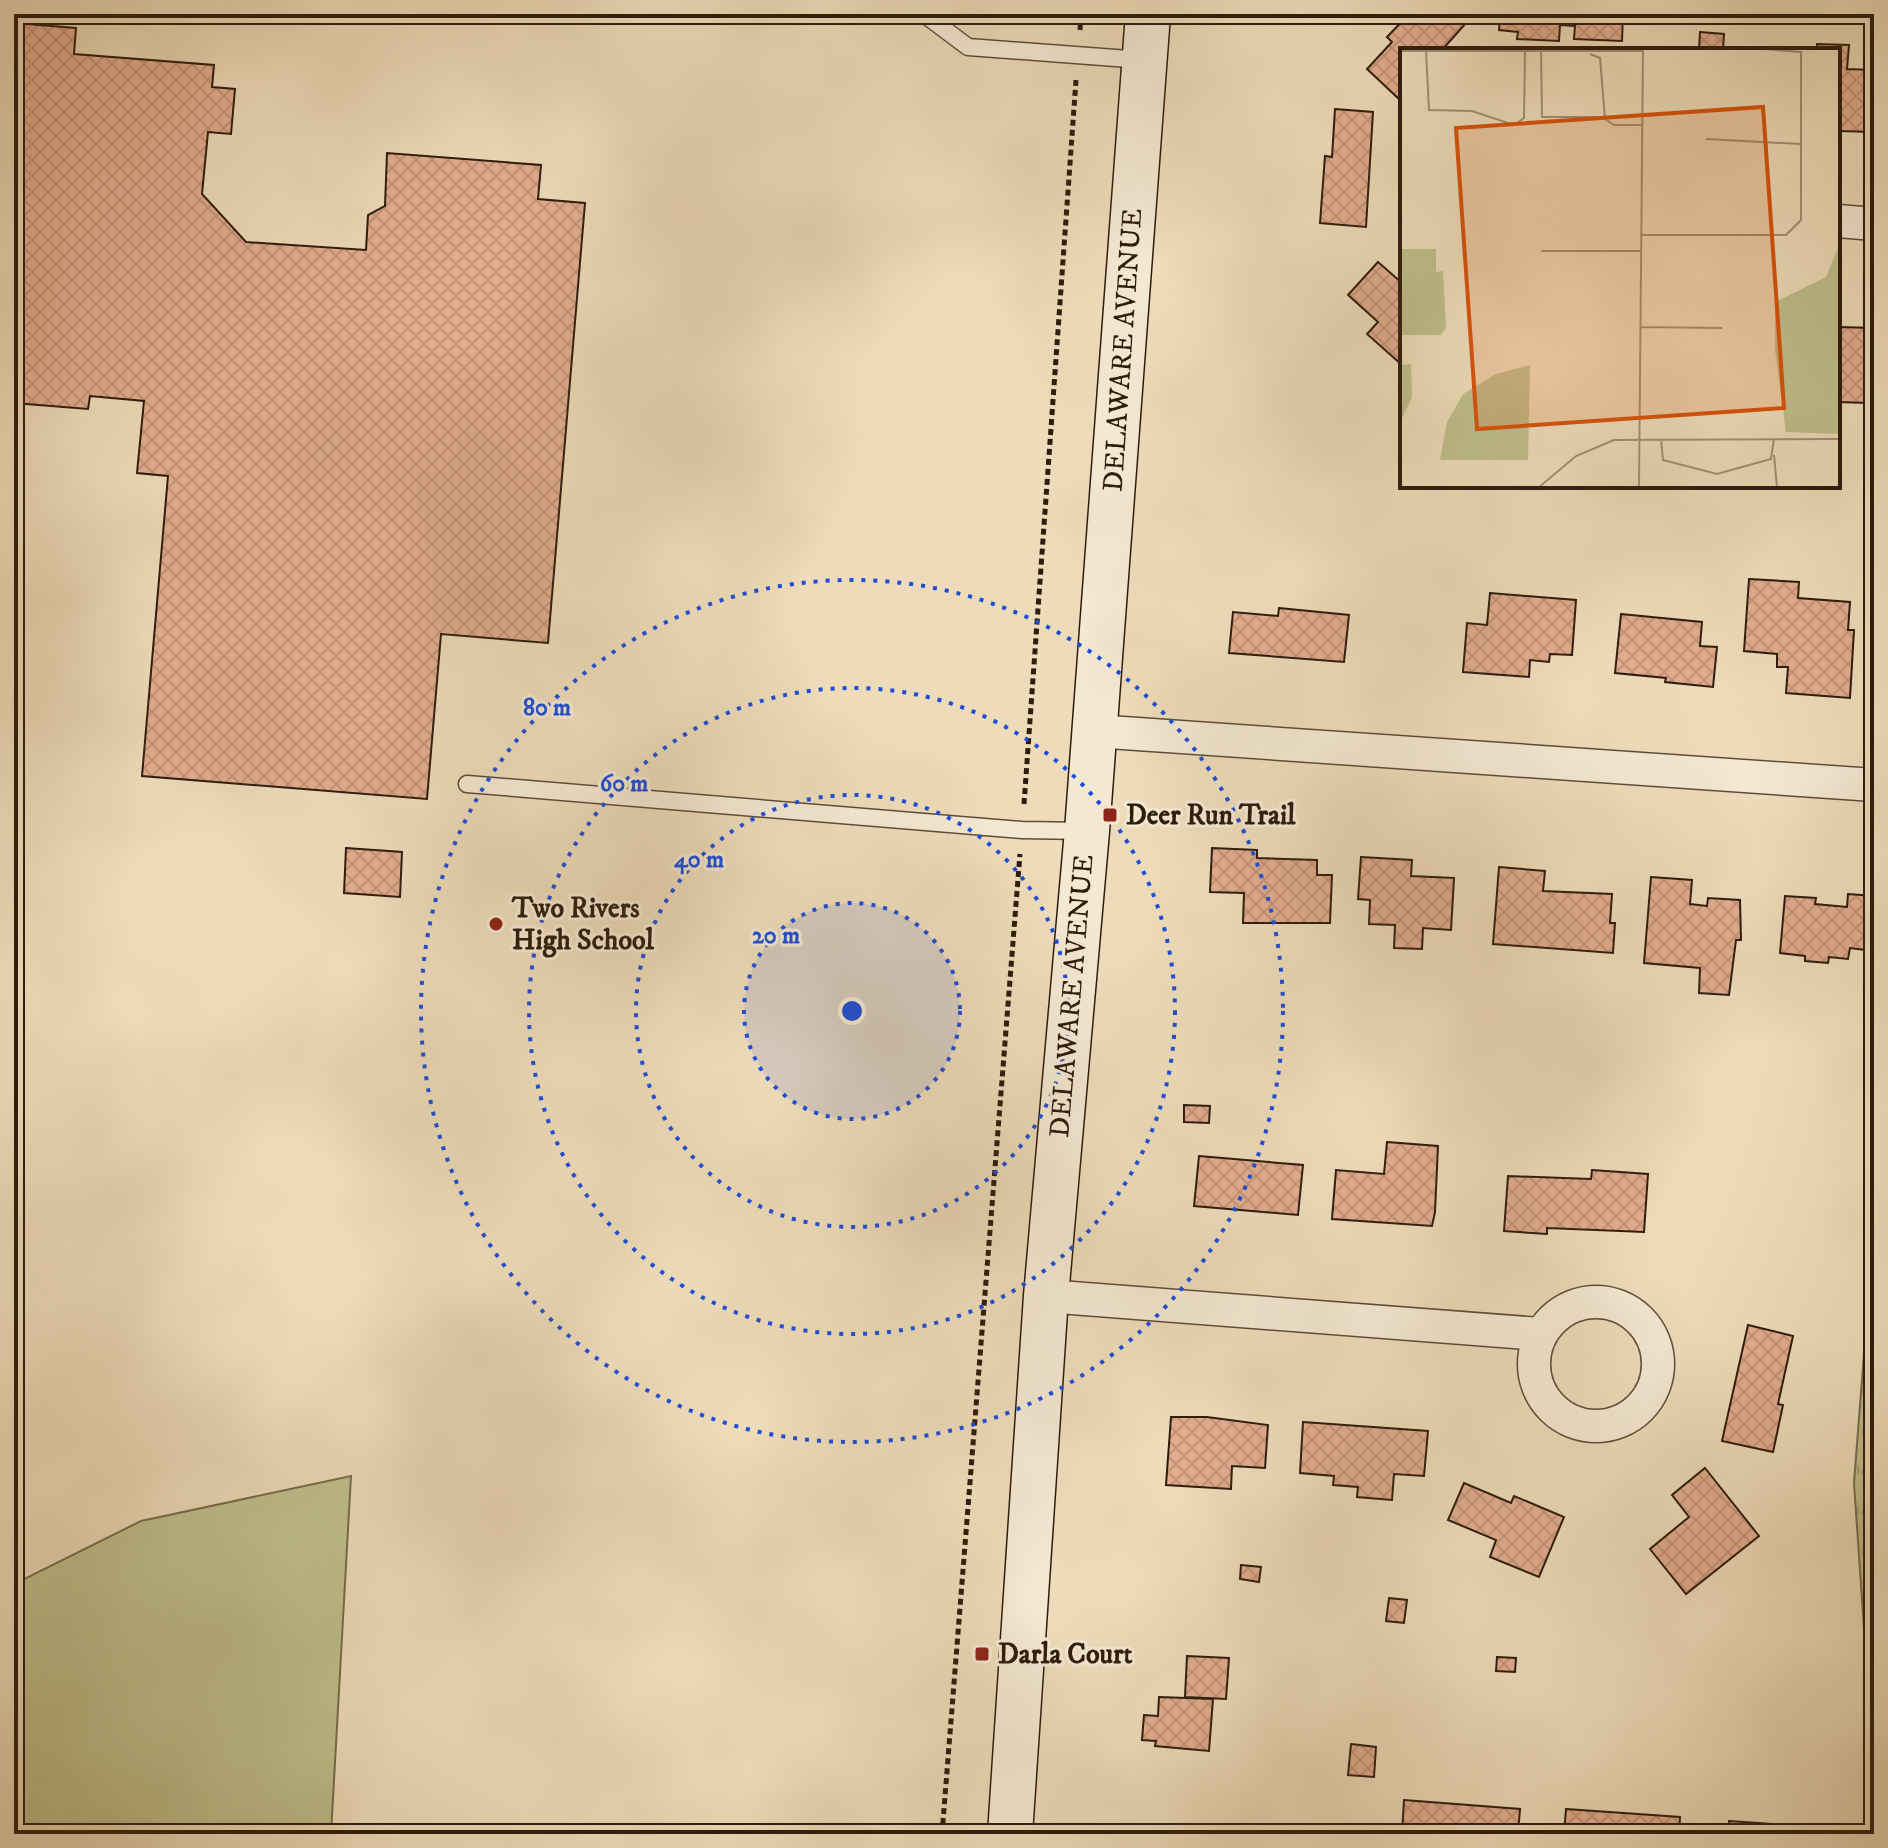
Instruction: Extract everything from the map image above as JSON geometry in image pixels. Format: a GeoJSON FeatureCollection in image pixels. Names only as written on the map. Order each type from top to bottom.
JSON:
{"type":"FeatureCollection","features":[{"type":"Feature","properties":{"kind":"street","name":"DELAWARE AVENUE"},"geometry":{"type":"LineString","coordinates":[[1010,1834],[1046,1296],[1087,831],[1148,14]]}},
{"type":"Feature","properties":{"kind":"street"},"geometry":{"type":"LineString","coordinates":[[1840,221],[1874,224]]}},
{"type":"Feature","properties":{"kind":"street"},"geometry":{"type":"LineString","coordinates":[[1094,731],[1874,785]]}},
{"type":"Feature","properties":{"kind":"street"},"geometry":{"type":"LineString","coordinates":[[1046,1296],[1540,1334]]}},
{"type":"Feature","properties":{"kind":"lane"},"geometry":{"type":"LineString","coordinates":[[924,14],[968,47],[1144,60]]}},
{"type":"Feature","properties":{"kind":"lane"},"geometry":{"type":"LineString","coordinates":[[467,784],[1022,830],[1087,831]]}},
{"type":"Feature","properties":{"kind":"path"},"geometry":{"type":"LineString","coordinates":[[942,1834],[1022,830],[1074,100]]}},
{"type":"Feature","properties":{"kind":"green space"},"geometry":{"type":"Polygon","coordinates":[[[1874,1224],[1874,1774],[1854,1483],[1874,1224]]]}},
{"type":"Feature","properties":{"kind":"green space"},"geometry":{"type":"Polygon","coordinates":[[[351,1476],[331,1834],[14,1834],[14,1584],[141,1521],[351,1476]]]}},
{"type":"Feature","properties":{"kind":"building"},"geometry":{"type":"Polygon","coordinates":[[[1409,14],[1456,14],[1466,23],[1444,48],[1400,48],[1399,99],[1367,69],[1392,42],[1387,37],[1409,14]]]}},
{"type":"Feature","properties":{"kind":"building"},"geometry":{"type":"Polygon","coordinates":[[[1500,14],[1623,14],[1622,41],[1574,39],[1575,26],[1560,25],[1559,41],[1517,39],[1518,32],[1499,30],[1500,14]]]}},
{"type":"Feature","properties":{"kind":"building"},"geometry":{"type":"Polygon","coordinates":[[[14,23],[76,28],[74,54],[214,65],[212,87],[235,89],[231,134],[208,132],[202,194],[246,242],[366,250],[368,215],[385,206],[387,153],[541,165],[538,199],[585,203],[548,643],[441,634],[427,799],[142,776],[168,476],[137,473],[144,401],[90,396],[88,409],[14,403],[14,23]]]}},
{"type":"Feature","properties":{"kind":"building"},"geometry":{"type":"Polygon","coordinates":[[[1700,32],[1724,34],[1723,48],[1699,48],[1700,32]]]}},
{"type":"Feature","properties":{"kind":"building"},"geometry":{"type":"Polygon","coordinates":[[[1817,44],[1849,45],[1847,69],[1874,70],[1874,132],[1840,131],[1840,48],[1817,48],[1817,44]]]}},
{"type":"Feature","properties":{"kind":"building"},"geometry":{"type":"Polygon","coordinates":[[[1335,109],[1373,112],[1366,227],[1320,223],[1325,156],[1332,157],[1335,109]]]}},
{"type":"Feature","properties":{"kind":"building"},"geometry":{"type":"Polygon","coordinates":[[[1378,262],[1400,281],[1400,363],[1367,334],[1378,322],[1348,295],[1378,262]]]}},
{"type":"Feature","properties":{"kind":"building"},"geometry":{"type":"Polygon","coordinates":[[[1840,327],[1874,328],[1868,403],[1840,402],[1840,327]]]}},
{"type":"Feature","properties":{"kind":"building"},"geometry":{"type":"Polygon","coordinates":[[[1749,579],[1799,582],[1798,598],[1850,602],[1848,630],[1854,630],[1850,698],[1786,693],[1788,667],[1777,667],[1777,654],[1744,651],[1749,579]]]}},
{"type":"Feature","properties":{"kind":"building"},"geometry":{"type":"Polygon","coordinates":[[[1490,593],[1576,600],[1572,655],[1550,654],[1549,662],[1530,660],[1529,677],[1463,672],[1467,623],[1487,625],[1490,593]]]}},
{"type":"Feature","properties":{"kind":"building"},"geometry":{"type":"Polygon","coordinates":[[[1279,608],[1349,615],[1344,662],[1229,653],[1233,612],[1278,616],[1279,608]]]}},
{"type":"Feature","properties":{"kind":"building"},"geometry":{"type":"Polygon","coordinates":[[[1621,614],[1702,622],[1700,646],[1717,647],[1713,687],[1615,673],[1621,614]]]}},
{"type":"Feature","properties":{"kind":"building"},"geometry":{"type":"Polygon","coordinates":[[[346,848],[402,852],[400,897],[344,893],[346,848]]]}},
{"type":"Feature","properties":{"kind":"building"},"geometry":{"type":"Polygon","coordinates":[[[1212,848],[1257,850],[1257,858],[1317,860],[1317,875],[1332,875],[1330,923],[1243,923],[1244,893],[1210,892],[1212,848]]]}},
{"type":"Feature","properties":{"kind":"building"},"geometry":{"type":"Polygon","coordinates":[[[1361,857],[1412,860],[1411,876],[1454,878],[1451,930],[1423,928],[1422,949],[1394,948],[1395,925],[1369,924],[1370,900],[1358,899],[1361,857]]]}},
{"type":"Feature","properties":{"kind":"building"},"geometry":{"type":"Polygon","coordinates":[[[1499,867],[1545,871],[1543,891],[1612,894],[1610,923],[1615,923],[1613,953],[1493,944],[1499,867]]]}},
{"type":"Feature","properties":{"kind":"building"},"geometry":{"type":"Polygon","coordinates":[[[1651,877],[1692,880],[1690,904],[1707,906],[1708,898],[1740,900],[1741,940],[1736,940],[1729,995],[1699,993],[1700,968],[1644,963],[1651,877]]]}},
{"type":"Feature","properties":{"kind":"building"},"geometry":{"type":"Polygon","coordinates":[[[1848,894],[1874,896],[1874,951],[1850,948],[1848,959],[1829,957],[1828,963],[1805,961],[1805,956],[1780,953],[1785,896],[1816,898],[1815,904],[1847,907],[1848,894]]]}},
{"type":"Feature","properties":{"kind":"building"},"geometry":{"type":"Polygon","coordinates":[[[1184,1105],[1210,1106],[1209,1123],[1184,1122],[1184,1105]]]}},
{"type":"Feature","properties":{"kind":"building"},"geometry":{"type":"Polygon","coordinates":[[[1387,1142],[1438,1146],[1432,1226],[1332,1219],[1336,1170],[1384,1174],[1387,1142]]]}},
{"type":"Feature","properties":{"kind":"building"},"geometry":{"type":"Polygon","coordinates":[[[1199,1156],[1303,1165],[1298,1215],[1194,1206],[1199,1156]]]}},
{"type":"Feature","properties":{"kind":"building"},"geometry":{"type":"Polygon","coordinates":[[[1592,1170],[1648,1174],[1644,1232],[1547,1228],[1547,1234],[1504,1231],[1508,1176],[1591,1179],[1592,1170]]]}},
{"type":"Feature","properties":{"kind":"building"},"geometry":{"type":"Polygon","coordinates":[[[1748,1325],[1793,1336],[1778,1404],[1783,1405],[1773,1452],[1722,1441],[1748,1325]]]}},
{"type":"Feature","properties":{"kind":"building"},"geometry":{"type":"Polygon","coordinates":[[[1171,1417],[1207,1417],[1268,1425],[1265,1468],[1232,1466],[1231,1489],[1166,1485],[1171,1417]]]}},
{"type":"Feature","properties":{"kind":"building"},"geometry":{"type":"Polygon","coordinates":[[[1303,1422],[1428,1431],[1424,1476],[1394,1474],[1392,1500],[1357,1497],[1358,1487],[1333,1485],[1334,1476],[1300,1473],[1303,1422]]]}},
{"type":"Feature","properties":{"kind":"building"},"geometry":{"type":"Polygon","coordinates":[[[1705,1468],[1759,1536],[1686,1594],[1650,1549],[1689,1517],[1672,1495],[1705,1468]]]}},
{"type":"Feature","properties":{"kind":"building"},"geometry":{"type":"Polygon","coordinates":[[[1464,1483],[1511,1503],[1514,1496],[1564,1517],[1539,1577],[1490,1557],[1496,1540],[1448,1520],[1464,1483]]]}},
{"type":"Feature","properties":{"kind":"building"},"geometry":{"type":"Polygon","coordinates":[[[1241,1565],[1261,1567],[1259,1582],[1240,1579],[1241,1565]]]}},
{"type":"Feature","properties":{"kind":"building"},"geometry":{"type":"Polygon","coordinates":[[[1389,1598],[1407,1600],[1404,1623],[1386,1621],[1389,1598]]]}},
{"type":"Feature","properties":{"kind":"building"},"geometry":{"type":"Polygon","coordinates":[[[1187,1656],[1229,1658],[1226,1699],[1185,1697],[1187,1656]]]}},
{"type":"Feature","properties":{"kind":"building"},"geometry":{"type":"Polygon","coordinates":[[[1497,1657],[1516,1658],[1515,1672],[1496,1671],[1497,1657]]]}},
{"type":"Feature","properties":{"kind":"building"},"geometry":{"type":"Polygon","coordinates":[[[1159,1697],[1213,1699],[1209,1751],[1155,1746],[1156,1741],[1142,1740],[1144,1715],[1158,1716],[1159,1697]]]}},
{"type":"Feature","properties":{"kind":"building"},"geometry":{"type":"Polygon","coordinates":[[[1351,1744],[1376,1747],[1374,1777],[1348,1775],[1351,1744]]]}},
{"type":"Feature","properties":{"kind":"building"},"geometry":{"type":"Polygon","coordinates":[[[1404,1800],[1520,1809],[1518,1834],[1402,1834],[1404,1800]]]}},
{"type":"Feature","properties":{"kind":"building"},"geometry":{"type":"Polygon","coordinates":[[[1566,1809],[1680,1817],[1679,1834],[1564,1834],[1566,1809]]]}},
{"type":"Feature","properties":{"kind":"building"},"geometry":{"type":"Polygon","coordinates":[[[1729,1821],[1844,1829],[1844,1834],[1728,1834],[1729,1821]]]}},
{"type":"Feature","properties":{"kind":"place","name":"Deer Run Trail"},"geometry":{"type":"Point","coordinates":[1110,815]}},
{"type":"Feature","properties":{"kind":"place","name":"Two Rivers High School"},"geometry":{"type":"Point","coordinates":[496,924]}},
{"type":"Feature","properties":{"kind":"place","name":"Darla Court"},"geometry":{"type":"Point","coordinates":[982,1654]}}]}
